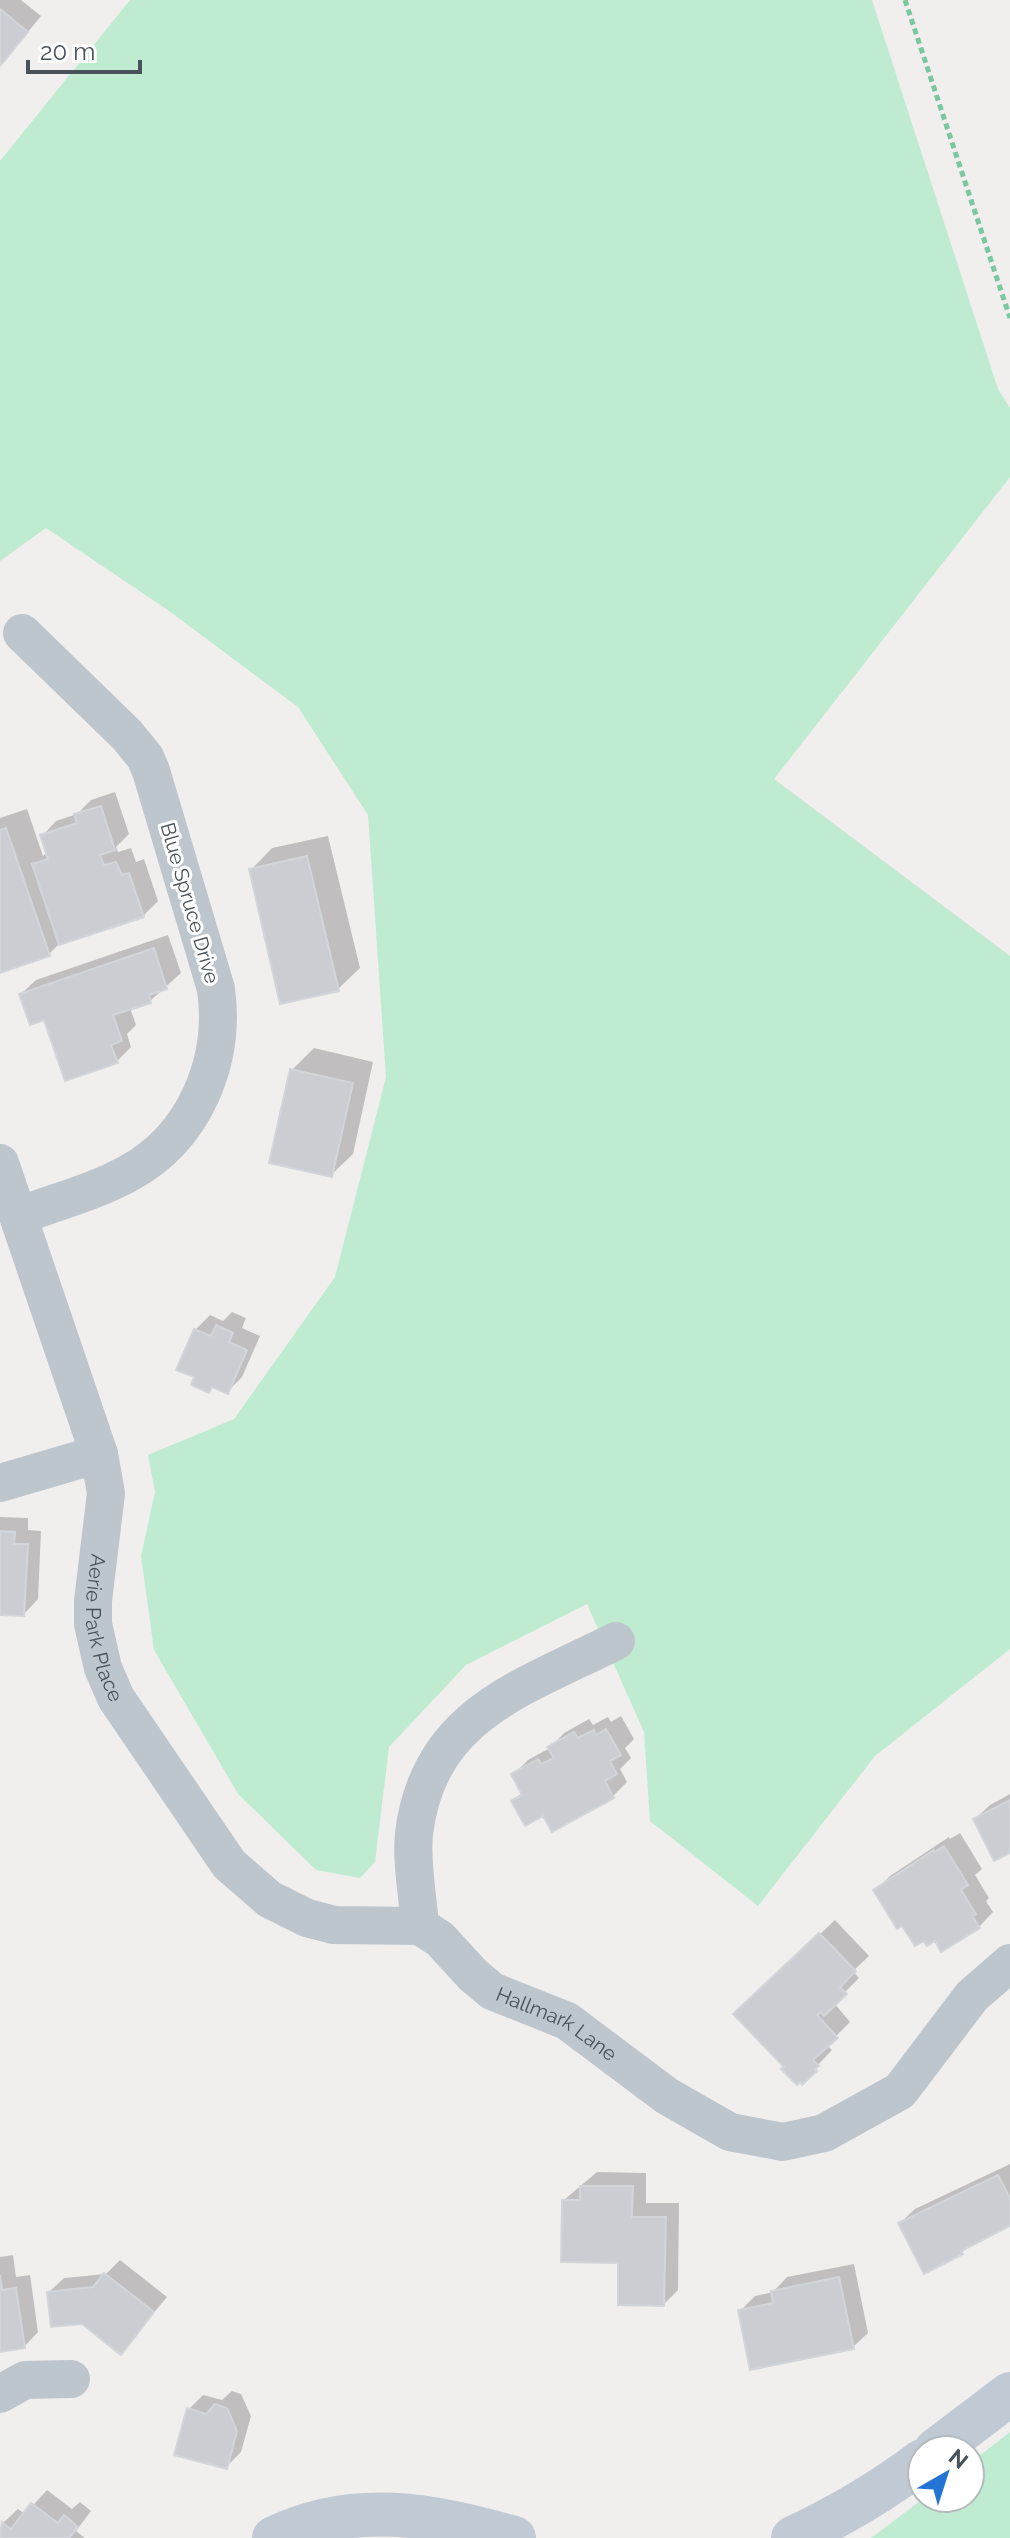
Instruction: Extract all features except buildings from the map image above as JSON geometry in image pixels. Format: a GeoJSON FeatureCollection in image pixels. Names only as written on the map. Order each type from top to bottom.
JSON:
{"type":"FeatureCollection","features":[{"type":"Feature","properties":{"kind":"street","name":"Blue Spruce Drive"},"geometry":{"type":"LineString","coordinates":[[19,1216],[123,1176],[165,1145],[196,1104],[207,1083],[215,1058],[218,1008],[216,989],[145,757],[127,735],[22,633]]}},
{"type":"Feature","properties":{"kind":"street","name":"Aerie Park Place"},"geometry":{"type":"LineString","coordinates":[[0,1163],[99,1454],[106,1493],[93,1624],[109,1684],[229,1864],[269,1899],[307,1918],[334,1925],[420,1926]]}},
{"type":"Feature","properties":{"kind":"street"},"geometry":{"type":"LineString","coordinates":[[0,1483],[99,1454]]}},
{"type":"Feature","properties":{"kind":"street"},"geometry":{"type":"LineString","coordinates":[[420,1926],[414,1836],[425,1785],[439,1756],[471,1719],[490,1705],[616,1641]]}},
{"type":"Feature","properties":{"kind":"street","name":"Hallmark Lane"},"geometry":{"type":"LineString","coordinates":[[420,1926],[440,1939],[492,1991],[567,2021],[667,2096],[730,2132],[783,2142],[824,2133],[900,2091],[972,1996],[1010,1963]]}},
{"type":"Feature","properties":{"kind":"street"},"geometry":{"type":"LineString","coordinates":[[0,2394],[25,2380],[71,2379]]}},
{"type":"Feature","properties":{"kind":"street"},"geometry":{"type":"LineString","coordinates":[[957,2434],[1010,2394]]}},
{"type":"Feature","properties":{"kind":"street"},"geometry":{"type":"LineString","coordinates":[[793,2538],[841,2516],[906,2473]]}},
{"type":"Feature","properties":{"kind":"street"},"geometry":{"type":"LineString","coordinates":[[274,2538],[336,2517],[377,2514],[452,2521],[514,2538]]}},
{"type":"Feature","properties":{"kind":"path"},"geometry":{"type":"LineString","coordinates":[[905,0],[1010,318]]}},
{"type":"Feature","properties":{"kind":"green space"},"geometry":{"type":"Polygon","coordinates":[[[130,0],[872,0],[998,389],[1010,408],[1010,477],[774,779],[1010,956],[1010,1649],[875,1756],[758,1906],[650,1821],[644,1732],[587,1604],[466,1665],[389,1747],[375,1862],[360,1878],[316,1870],[238,1794],[154,1650],[141,1556],[155,1492],[148,1455],[234,1419],[335,1277],[386,1077],[368,815],[298,707],[169,611],[46,528],[0,561],[0,161],[130,0]]]}},
{"type":"Feature","properties":{"kind":"green space"},"geometry":{"type":"Polygon","coordinates":[[[1010,2432],[1010,2538],[871,2538],[906,2512],[906,2514],[986,2514],[986,2451],[1010,2432]]]}}]}
